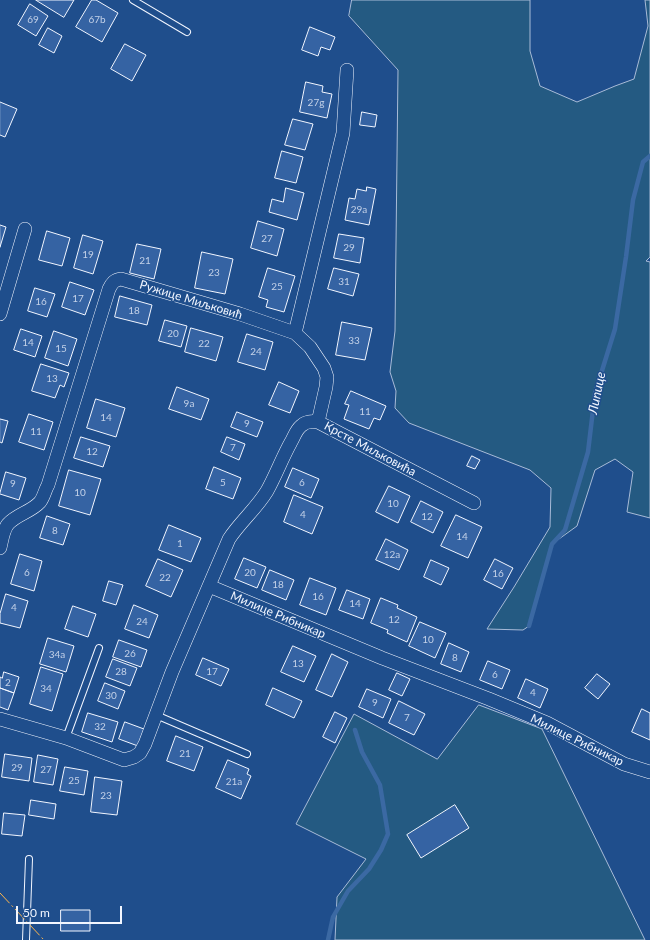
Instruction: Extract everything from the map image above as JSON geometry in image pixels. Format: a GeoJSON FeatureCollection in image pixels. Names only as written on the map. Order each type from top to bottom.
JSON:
{"type":"FeatureCollection","features":[{"type":"Feature","properties":{"kind":"street"},"geometry":{"type":"LineString","coordinates":[[318,422],[327,377],[324,368],[310,347],[295,333],[343,133],[347,70]]}},
{"type":"Feature","properties":{"kind":"street"},"geometry":{"type":"LineString","coordinates":[[0,314],[25,229]]}},
{"type":"Feature","properties":{"kind":"street","name":"Ружице Миљковић"},"geometry":{"type":"LineString","coordinates":[[0,548],[6,527],[9,523],[19,515],[36,506],[40,502],[45,491],[109,289],[112,282],[116,279],[122,278],[240,314],[295,333]]}},
{"type":"Feature","properties":{"kind":"street","name":"Крсте Миљковића"},"geometry":{"type":"LineString","coordinates":[[210,586],[229,539],[267,491],[297,431],[306,423],[314,421],[318,422],[474,504]]}},
{"type":"Feature","properties":{"kind":"street"},"geometry":{"type":"LineString","coordinates":[[0,722],[66,738],[124,760],[134,758],[140,753],[146,744],[172,672],[210,586]]}},
{"type":"Feature","properties":{"kind":"street","name":"Милице Рибникар"},"geometry":{"type":"LineString","coordinates":[[210,586],[382,658],[547,723],[624,764],[650,772]]}},
{"type":"Feature","properties":{"kind":"lane"},"geometry":{"type":"LineString","coordinates":[[133,0],[187,32]]}},
{"type":"Feature","properties":{"kind":"lane"},"geometry":{"type":"LineString","coordinates":[[66,738],[100,648]]}},
{"type":"Feature","properties":{"kind":"lane"},"geometry":{"type":"LineString","coordinates":[[156,715],[247,754]]}},
{"type":"Feature","properties":{"kind":"lane"},"geometry":{"type":"LineString","coordinates":[[26,940],[29,858]]}},
{"type":"Feature","properties":{"kind":"shaded area"},"geometry":{"type":"Polygon","coordinates":[[[352,0],[530,0],[530,51],[540,86],[577,102],[634,79],[648,26],[645,0],[650,0],[650,257],[646,261],[650,262],[650,518],[627,512],[633,472],[615,459],[595,470],[577,526],[552,544],[529,626],[523,630],[487,629],[550,527],[551,488],[530,470],[409,423],[395,408],[396,391],[390,372],[395,331],[398,70],[349,16],[352,0]]]}},
{"type":"Feature","properties":{"kind":"shaded area"},"geometry":{"type":"Polygon","coordinates":[[[479,705],[542,729],[645,940],[335,940],[337,897],[366,859],[296,824],[354,714],[437,759],[479,705]]]}},
{"type":"Feature","properties":{"kind":"building"},"geometry":{"type":"Polygon","coordinates":[[[36,0],[74,0],[64,17],[36,0]]]}},
{"type":"Feature","properties":{"kind":"building"},"geometry":{"type":"Polygon","coordinates":[[[92,0],[96,0],[118,13],[102,42],[76,27],[92,0]]]}},
{"type":"Feature","properties":{"kind":"building"},"geometry":{"type":"Polygon","coordinates":[[[30,4],[48,16],[36,36],[18,25],[30,4]]]}},
{"type":"Feature","properties":{"kind":"building"},"geometry":{"type":"Polygon","coordinates":[[[310,27],[335,37],[330,50],[321,47],[318,56],[302,50],[310,27]]]}},
{"type":"Feature","properties":{"kind":"building"},"geometry":{"type":"Polygon","coordinates":[[[48,28],[62,36],[54,53],[39,45],[48,28]]]}},
{"type":"Feature","properties":{"kind":"building"},"geometry":{"type":"Polygon","coordinates":[[[125,44],[146,55],[132,81],[111,69],[125,44]]]}},
{"type":"Feature","properties":{"kind":"building"},"geometry":{"type":"Polygon","coordinates":[[[306,82],[323,86],[322,92],[332,94],[327,118],[300,112],[306,82]]]}},
{"type":"Feature","properties":{"kind":"building"},"geometry":{"type":"Polygon","coordinates":[[[0,102],[17,109],[5,137],[0,135],[0,102]]]}},
{"type":"Feature","properties":{"kind":"building"},"geometry":{"type":"Polygon","coordinates":[[[362,112],[377,115],[375,127],[360,125],[362,112]]]}},
{"type":"Feature","properties":{"kind":"building"},"geometry":{"type":"Polygon","coordinates":[[[293,119],[313,124],[305,150],[285,145],[293,119]]]}},
{"type":"Feature","properties":{"kind":"building"},"geometry":{"type":"Polygon","coordinates":[[[282,151],[303,157],[296,183],[275,178],[282,151]]]}},
{"type":"Feature","properties":{"kind":"building"},"geometry":{"type":"Polygon","coordinates":[[[367,187],[376,189],[369,225],[345,220],[349,198],[355,199],[357,189],[366,191],[367,187]]]}},
{"type":"Feature","properties":{"kind":"building"},"geometry":{"type":"Polygon","coordinates":[[[286,188],[304,193],[297,220],[269,212],[272,199],[283,202],[286,188]]]}},
{"type":"Feature","properties":{"kind":"building"},"geometry":{"type":"Polygon","coordinates":[[[258,221],[284,229],[277,256],[251,248],[258,221]]]}},
{"type":"Feature","properties":{"kind":"building"},"geometry":{"type":"Polygon","coordinates":[[[0,225],[6,227],[0,247],[0,225]]]}},
{"type":"Feature","properties":{"kind":"building"},"geometry":{"type":"Polygon","coordinates":[[[47,231],[70,238],[62,266],[39,260],[47,231]]]}},
{"type":"Feature","properties":{"kind":"building"},"geometry":{"type":"Polygon","coordinates":[[[339,234],[364,238],[360,263],[334,258],[339,234]]]}},
{"type":"Feature","properties":{"kind":"building"},"geometry":{"type":"Polygon","coordinates":[[[83,235],[103,241],[93,274],[74,268],[83,235]]]}},
{"type":"Feature","properties":{"kind":"building"},"geometry":{"type":"Polygon","coordinates":[[[137,244],[161,249],[154,279],[130,273],[137,244]]]}},
{"type":"Feature","properties":{"kind":"building"},"geometry":{"type":"Polygon","coordinates":[[[202,252],[233,259],[225,294],[195,288],[202,252]]]}},
{"type":"Feature","properties":{"kind":"building"},"geometry":{"type":"Polygon","coordinates":[[[268,268],[295,276],[284,312],[266,307],[268,300],[259,297],[268,268]]]}},
{"type":"Feature","properties":{"kind":"building"},"geometry":{"type":"Polygon","coordinates":[[[334,268],[359,274],[353,296],[328,289],[334,268]]]}},
{"type":"Feature","properties":{"kind":"building"},"geometry":{"type":"Polygon","coordinates":[[[70,282],[94,290],[85,315],[62,307],[70,282]]]}},
{"type":"Feature","properties":{"kind":"building"},"geometry":{"type":"Polygon","coordinates":[[[35,288],[55,294],[47,317],[28,311],[35,288]]]}},
{"type":"Feature","properties":{"kind":"building"},"geometry":{"type":"Polygon","coordinates":[[[120,296],[152,305],[147,325],[115,317],[120,296]]]}},
{"type":"Feature","properties":{"kind":"building"},"geometry":{"type":"Polygon","coordinates":[[[165,320],[187,326],[181,347],[159,341],[165,320]]]}},
{"type":"Feature","properties":{"kind":"building"},"geometry":{"type":"Polygon","coordinates":[[[342,322],[372,328],[365,360],[336,355],[342,322]]]}},
{"type":"Feature","properties":{"kind":"building"},"geometry":{"type":"Polygon","coordinates":[[[191,328],[223,337],[216,361],[185,352],[191,328]]]}},
{"type":"Feature","properties":{"kind":"building"},"geometry":{"type":"Polygon","coordinates":[[[21,329],[42,336],[35,357],[14,350],[21,329]]]}},
{"type":"Feature","properties":{"kind":"building"},"geometry":{"type":"Polygon","coordinates":[[[54,331],[77,339],[68,366],[45,358],[54,331]]]}},
{"type":"Feature","properties":{"kind":"building"},"geometry":{"type":"Polygon","coordinates":[[[247,334],[273,342],[265,370],[238,362],[247,334]]]}},
{"type":"Feature","properties":{"kind":"building"},"geometry":{"type":"Polygon","coordinates":[[[41,364],[69,373],[64,387],[60,385],[55,398],[32,391],[41,364]]]}},
{"type":"Feature","properties":{"kind":"building"},"geometry":{"type":"Polygon","coordinates":[[[279,382],[299,391],[290,413],[269,405],[279,382]]]}},
{"type":"Feature","properties":{"kind":"building"},"geometry":{"type":"Polygon","coordinates":[[[177,387],[209,399],[201,420],[169,409],[177,387]]]}},
{"type":"Feature","properties":{"kind":"building"},"geometry":{"type":"Polygon","coordinates":[[[351,391],[386,406],[380,420],[374,418],[369,429],[344,419],[349,405],[345,404],[351,391]]]}},
{"type":"Feature","properties":{"kind":"building"},"geometry":{"type":"Polygon","coordinates":[[[96,399],[125,408],[116,437],[87,428],[96,399]]]}},
{"type":"Feature","properties":{"kind":"building"},"geometry":{"type":"Polygon","coordinates":[[[237,412],[263,422],[257,437],[231,427],[237,412]]]}},
{"type":"Feature","properties":{"kind":"building"},"geometry":{"type":"Polygon","coordinates":[[[29,414],[53,422],[44,450],[19,442],[29,414]]]}},
{"type":"Feature","properties":{"kind":"building"},"geometry":{"type":"Polygon","coordinates":[[[0,419],[8,421],[2,443],[0,442],[0,419]]]}},
{"type":"Feature","properties":{"kind":"building"},"geometry":{"type":"Polygon","coordinates":[[[81,437],[110,446],[103,467],[74,458],[81,437]]]}},
{"type":"Feature","properties":{"kind":"building"},"geometry":{"type":"Polygon","coordinates":[[[227,437],[245,444],[239,460],[221,452],[227,437]]]}},
{"type":"Feature","properties":{"kind":"building"},"geometry":{"type":"Polygon","coordinates":[[[472,456],[480,460],[475,469],[467,466],[472,456]]]}},
{"type":"Feature","properties":{"kind":"building"},"geometry":{"type":"Polygon","coordinates":[[[214,467],[241,478],[233,499],[206,489],[214,467]]]}},
{"type":"Feature","properties":{"kind":"building"},"geometry":{"type":"Polygon","coordinates":[[[293,468],[319,479],[311,498],[285,487],[293,468]]]}},
{"type":"Feature","properties":{"kind":"building"},"geometry":{"type":"Polygon","coordinates":[[[69,470],[101,479],[90,515],[59,506],[69,470]]]}},
{"type":"Feature","properties":{"kind":"building"},"geometry":{"type":"Polygon","coordinates":[[[6,472],[26,478],[19,500],[0,494],[6,472]]]}},
{"type":"Feature","properties":{"kind":"building"},"geometry":{"type":"Polygon","coordinates":[[[389,486],[410,496],[398,523],[376,512],[389,486]]]}},
{"type":"Feature","properties":{"kind":"building"},"geometry":{"type":"Polygon","coordinates":[[[294,495],[323,507],[312,534],[284,522],[294,495]]]}},
{"type":"Feature","properties":{"kind":"building"},"geometry":{"type":"Polygon","coordinates":[[[421,501],[443,512],[433,533],[411,522],[421,501]]]}},
{"type":"Feature","properties":{"kind":"building"},"geometry":{"type":"Polygon","coordinates":[[[456,515],[482,527],[468,558],[441,546],[456,515]]]}},
{"type":"Feature","properties":{"kind":"building"},"geometry":{"type":"Polygon","coordinates":[[[47,516],[70,524],[63,545],[40,538],[47,516]]]}},
{"type":"Feature","properties":{"kind":"building"},"geometry":{"type":"Polygon","coordinates":[[[169,525],[201,538],[191,562],[159,550],[169,525]]]}},
{"type":"Feature","properties":{"kind":"building"},"geometry":{"type":"Polygon","coordinates":[[[386,539],[408,550],[399,570],[376,560],[386,539]]]}},
{"type":"Feature","properties":{"kind":"building"},"geometry":{"type":"Polygon","coordinates":[[[20,554],[42,561],[34,591],[11,584],[20,554]]]}},
{"type":"Feature","properties":{"kind":"building"},"geometry":{"type":"Polygon","coordinates":[[[244,558],[266,567],[257,588],[235,579],[244,558]]]}},
{"type":"Feature","properties":{"kind":"building"},"geometry":{"type":"Polygon","coordinates":[[[158,559],[183,570],[171,597],[146,586],[158,559]]]}},
{"type":"Feature","properties":{"kind":"building"},"geometry":{"type":"Polygon","coordinates":[[[495,559],[513,568],[502,589],[484,580],[495,559]]]}},
{"type":"Feature","properties":{"kind":"building"},"geometry":{"type":"Polygon","coordinates":[[[431,560],[449,568],[441,585],[424,577],[431,560]]]}},
{"type":"Feature","properties":{"kind":"building"},"geometry":{"type":"Polygon","coordinates":[[[270,570],[294,580],[286,600],[262,590],[270,570]]]}},
{"type":"Feature","properties":{"kind":"building"},"geometry":{"type":"Polygon","coordinates":[[[310,578],[336,588],[326,615],[300,605],[310,578]]]}},
{"type":"Feature","properties":{"kind":"building"},"geometry":{"type":"Polygon","coordinates":[[[109,581],[123,585],[116,605],[103,601],[109,581]]]}},
{"type":"Feature","properties":{"kind":"building"},"geometry":{"type":"Polygon","coordinates":[[[347,590],[370,599],[363,619],[339,610],[347,590]]]}},
{"type":"Feature","properties":{"kind":"building"},"geometry":{"type":"Polygon","coordinates":[[[6,594],[28,601],[20,628],[0,623],[0,614],[6,594]]]}},
{"type":"Feature","properties":{"kind":"building"},"geometry":{"type":"Polygon","coordinates":[[[381,598],[398,605],[397,608],[417,617],[407,642],[387,633],[388,630],[371,623],[381,598]]]}},
{"type":"Feature","properties":{"kind":"building"},"geometry":{"type":"Polygon","coordinates":[[[134,605],[158,615],[149,638],[125,629],[134,605]]]}},
{"type":"Feature","properties":{"kind":"building"},"geometry":{"type":"Polygon","coordinates":[[[73,606],[96,614],[88,637],[65,629],[73,606]]]}},
{"type":"Feature","properties":{"kind":"building"},"geometry":{"type":"Polygon","coordinates":[[[420,622],[446,633],[435,658],[409,646],[420,622]]]}},
{"type":"Feature","properties":{"kind":"building"},"geometry":{"type":"Polygon","coordinates":[[[48,638],[74,646],[66,672],[40,664],[48,638]]]}},
{"type":"Feature","properties":{"kind":"building"},"geometry":{"type":"Polygon","coordinates":[[[119,640],[147,650],[141,667],[113,657],[119,640]]]}},
{"type":"Feature","properties":{"kind":"building"},"geometry":{"type":"Polygon","coordinates":[[[449,643],[469,652],[461,672],[441,664],[449,643]]]}},
{"type":"Feature","properties":{"kind":"building"},"geometry":{"type":"Polygon","coordinates":[[[293,646],[316,656],[304,682],[281,672],[293,646]]]}},
{"type":"Feature","properties":{"kind":"building"},"geometry":{"type":"Polygon","coordinates":[[[332,654],[348,662],[332,697],[316,690],[332,654]]]}},
{"type":"Feature","properties":{"kind":"building"},"geometry":{"type":"Polygon","coordinates":[[[203,658],[229,669],[221,686],[196,675],[203,658]]]}},
{"type":"Feature","properties":{"kind":"building"},"geometry":{"type":"Polygon","coordinates":[[[113,659],[137,668],[130,686],[106,677],[113,659]]]}},
{"type":"Feature","properties":{"kind":"building"},"geometry":{"type":"Polygon","coordinates":[[[488,661],[510,670],[502,689],[480,680],[488,661]]]}},
{"type":"Feature","properties":{"kind":"building"},"geometry":{"type":"Polygon","coordinates":[[[41,667],[63,674],[52,711],[30,704],[41,667]]]}},
{"type":"Feature","properties":{"kind":"building"},"geometry":{"type":"Polygon","coordinates":[[[4,672],[19,677],[14,693],[0,688],[0,677],[2,678],[4,672]]]}},
{"type":"Feature","properties":{"kind":"building"},"geometry":{"type":"Polygon","coordinates":[[[397,673],[410,679],[402,696],[389,690],[397,673]]]}},
{"type":"Feature","properties":{"kind":"building"},"geometry":{"type":"Polygon","coordinates":[[[597,674],[610,684],[598,699],[585,688],[597,674]]]}},
{"type":"Feature","properties":{"kind":"building"},"geometry":{"type":"Polygon","coordinates":[[[526,679],[548,689],[540,708],[518,698],[526,679]]]}},
{"type":"Feature","properties":{"kind":"building"},"geometry":{"type":"Polygon","coordinates":[[[105,683],[125,691],[118,709],[98,701],[105,683]]]}},
{"type":"Feature","properties":{"kind":"building"},"geometry":{"type":"Polygon","coordinates":[[[0,688],[14,693],[8,710],[0,707],[0,688]]]}},
{"type":"Feature","properties":{"kind":"building"},"geometry":{"type":"Polygon","coordinates":[[[273,688],[302,701],[294,718],[266,705],[273,688]]]}},
{"type":"Feature","properties":{"kind":"building"},"geometry":{"type":"Polygon","coordinates":[[[367,689],[391,699],[383,718],[359,707],[367,689]]]}},
{"type":"Feature","properties":{"kind":"building"},"geometry":{"type":"Polygon","coordinates":[[[399,701],[425,714],[414,735],[389,723],[399,701]]]}},
{"type":"Feature","properties":{"kind":"building"},"geometry":{"type":"Polygon","coordinates":[[[642,709],[650,713],[650,740],[632,732],[642,709]]]}},
{"type":"Feature","properties":{"kind":"building"},"geometry":{"type":"Polygon","coordinates":[[[335,712],[347,718],[335,743],[323,737],[335,712]]]}},
{"type":"Feature","properties":{"kind":"building"},"geometry":{"type":"Polygon","coordinates":[[[88,713],[118,722],[112,742],[82,732],[88,713]]]}},
{"type":"Feature","properties":{"kind":"building"},"geometry":{"type":"Polygon","coordinates":[[[125,722],[144,729],[138,746],[119,739],[125,722]]]}},
{"type":"Feature","properties":{"kind":"building"},"geometry":{"type":"Polygon","coordinates":[[[176,736],[203,747],[194,771],[167,761],[176,736]]]}},
{"type":"Feature","properties":{"kind":"building"},"geometry":{"type":"Polygon","coordinates":[[[5,754],[32,758],[29,781],[2,777],[5,754]]]}},
{"type":"Feature","properties":{"kind":"building"},"geometry":{"type":"Polygon","coordinates":[[[38,755],[58,759],[53,785],[34,782],[38,755]]]}},
{"type":"Feature","properties":{"kind":"building"},"geometry":{"type":"Polygon","coordinates":[[[228,760],[249,769],[247,774],[251,776],[241,799],[216,788],[228,760]]]}},
{"type":"Feature","properties":{"kind":"building"},"geometry":{"type":"Polygon","coordinates":[[[65,767],[88,771],[84,795],[60,791],[65,767]]]}},
{"type":"Feature","properties":{"kind":"building"},"geometry":{"type":"Polygon","coordinates":[[[95,777],[122,781],[117,815],[91,812],[95,777]]]}},
{"type":"Feature","properties":{"kind":"building"},"geometry":{"type":"Polygon","coordinates":[[[31,800],[56,804],[54,819],[29,815],[31,800]]]}},
{"type":"Feature","properties":{"kind":"building"},"geometry":{"type":"Polygon","coordinates":[[[455,805],[469,828],[421,858],[407,835],[455,805]]]}},
{"type":"Feature","properties":{"kind":"building"},"geometry":{"type":"Polygon","coordinates":[[[4,813],[25,815],[22,836],[2,834],[4,813]]]}},
{"type":"Feature","properties":{"kind":"building"},"geometry":{"type":"Polygon","coordinates":[[[61,910],[90,910],[90,931],[61,931],[61,910]]]}},
{"type":"Feature","properties":{"kind":"waterway","name":"Липице"},"geometry":{"type":"LineString","coordinates":[[529,626],[552,544],[565,530],[588,452],[595,393],[615,329],[633,200],[643,162],[650,156]]}},
{"type":"Feature","properties":{"kind":"waterway"},"geometry":{"type":"LineString","coordinates":[[328,940],[333,917],[348,891],[369,869],[381,850],[388,834],[380,785],[362,752],[355,730]]}},
{"type":"Feature","properties":{"kind":"power"},"geometry":{"type":"LineString","coordinates":[[0,893],[44,940]]}}]}
